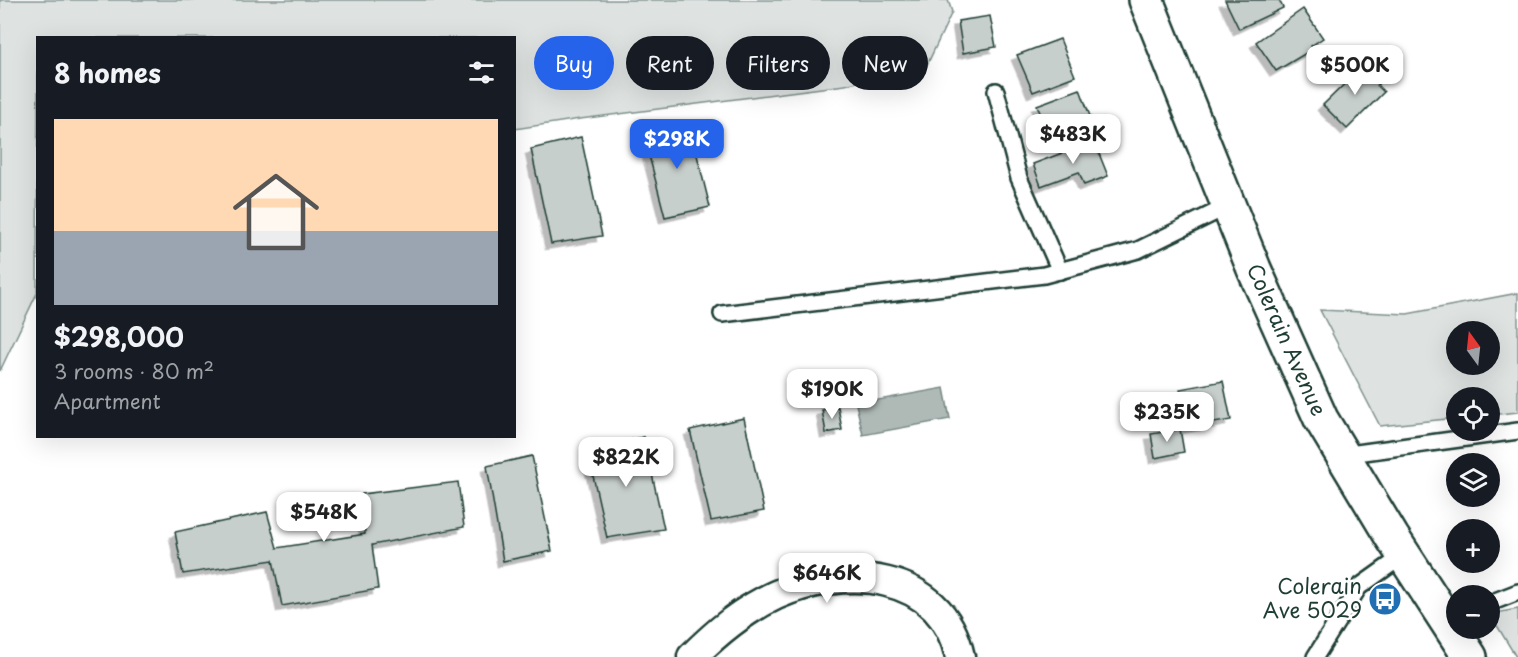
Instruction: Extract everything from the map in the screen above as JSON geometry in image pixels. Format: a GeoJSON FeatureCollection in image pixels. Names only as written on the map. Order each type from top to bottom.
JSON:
{"type":"FeatureCollection","features":[{"type":"Feature","properties":{"kind":"main road","name":"Colerain Avenue"},"geometry":{"type":"LineString","coordinates":[[1146,0],[1284,341],[1321,419],[1404,555],[1446,610]]}},
{"type":"Feature","properties":{"kind":"main road","name":"Colerain Avenue"},"geometry":{"type":"LineString","coordinates":[[1461,639],[1470,657]]}},
{"type":"Feature","properties":{"kind":"street"},"geometry":{"type":"LineString","coordinates":[[692,657],[716,633],[745,612],[777,595],[811,583],[846,577],[894,582],[916,593],[935,609],[950,629],[960,657]]}},
{"type":"Feature","properties":{"kind":"lane"},"geometry":{"type":"LineString","coordinates":[[996,91],[1019,178],[1060,271]]}},
{"type":"Feature","properties":{"kind":"lane"},"geometry":{"type":"LineString","coordinates":[[722,314],[962,286],[1060,271],[1138,250],[1228,206]]}},
{"type":"Feature","properties":{"kind":"lane"},"geometry":{"type":"LineString","coordinates":[[1342,454],[1518,431]]}},
{"type":"Feature","properties":{"kind":"lane"},"geometry":{"type":"LineString","coordinates":[[1315,657],[1359,587],[1404,555]]}},
{"type":"Feature","properties":{"kind":"lane"},"geometry":{"type":"LineString","coordinates":[[1500,599],[1518,592]]}},
{"type":"Feature","properties":{"kind":"shaded area"},"geometry":{"type":"Polygon","coordinates":[[[0,0],[948,0],[952,12],[928,63],[928,36],[842,36],[842,85],[830,87],[830,36],[726,36],[726,90],[806,90],[516,129],[516,36],[36,36],[36,295],[0,371],[0,0]]]}},
{"type":"Feature","properties":{"kind":"shaded area"},"geometry":{"type":"Polygon","coordinates":[[[1518,293],[1518,412],[1500,414],[1500,387],[1446,387],[1446,419],[1380,426],[1320,310],[1407,314],[1518,293]]]}},
{"type":"Feature","properties":{"kind":"shaded area"},"geometry":{"type":"Polygon","coordinates":[[[944,388],[950,419],[863,435],[856,404],[944,388]]]}},
{"type":"Feature","properties":{"kind":"shaded area"},"geometry":{"type":"Polygon","coordinates":[[[1518,609],[1518,657],[1500,631],[1500,612],[1518,609]]]}},
{"type":"Feature","properties":{"kind":"building"},"geometry":{"type":"Polygon","coordinates":[[[1225,0],[1279,0],[1283,8],[1239,29],[1225,0]]]}},
{"type":"Feature","properties":{"kind":"building"},"geometry":{"type":"Polygon","coordinates":[[[1303,9],[1323,38],[1311,46],[1313,49],[1276,71],[1256,42],[1303,9]]]}},
{"type":"Feature","properties":{"kind":"building"},"geometry":{"type":"Polygon","coordinates":[[[990,16],[996,47],[963,53],[958,21],[990,16]]]}},
{"type":"Feature","properties":{"kind":"building"},"geometry":{"type":"Polygon","coordinates":[[[1060,39],[1075,76],[1033,92],[1017,55],[1060,39]]]}},
{"type":"Feature","properties":{"kind":"building"},"geometry":{"type":"Polygon","coordinates":[[[1366,63],[1383,80],[1377,85],[1384,92],[1347,129],[1323,105],[1366,63]]]}},
{"type":"Feature","properties":{"kind":"building"},"geometry":{"type":"Polygon","coordinates":[[[1080,89],[1094,127],[1052,143],[1037,105],[1080,89]]]}},
{"type":"Feature","properties":{"kind":"building"},"geometry":{"type":"Polygon","coordinates":[[[689,123],[710,207],[665,217],[643,132],[689,123]]]}},
{"type":"Feature","properties":{"kind":"building"},"geometry":{"type":"Polygon","coordinates":[[[581,137],[602,236],[551,244],[531,149],[581,137]]]}},
{"type":"Feature","properties":{"kind":"building"},"geometry":{"type":"Polygon","coordinates":[[[1094,141],[1108,176],[1084,185],[1079,172],[1041,186],[1033,164],[1094,141]]]}},
{"type":"Feature","properties":{"kind":"building"},"geometry":{"type":"Polygon","coordinates":[[[1223,381],[1231,420],[1187,428],[1180,389],[1223,381]]]}},
{"type":"Feature","properties":{"kind":"building"},"geometry":{"type":"Polygon","coordinates":[[[838,407],[842,430],[826,433],[822,410],[838,407]]]}},
{"type":"Feature","properties":{"kind":"building"},"geometry":{"type":"Polygon","coordinates":[[[744,418],[764,511],[711,521],[690,430],[744,418]]]}},
{"type":"Feature","properties":{"kind":"building"},"geometry":{"type":"Polygon","coordinates":[[[1180,429],[1184,452],[1155,458],[1151,434],[1180,429]]]}},
{"type":"Feature","properties":{"kind":"building"},"geometry":{"type":"Polygon","coordinates":[[[644,437],[664,529],[607,538],[587,449],[644,437]]]}},
{"type":"Feature","properties":{"kind":"building"},"geometry":{"type":"Polygon","coordinates":[[[532,456],[552,551],[503,561],[487,466],[532,456]]]}},
{"type":"Feature","properties":{"kind":"building"},"geometry":{"type":"Polygon","coordinates":[[[458,482],[464,527],[372,545],[378,589],[282,606],[273,560],[183,574],[175,532],[267,512],[277,548],[365,534],[362,494],[458,482]]]}},
{"type":"Feature","properties":{"kind":"place","name":"Colerain Ave 5029"},"geometry":{"type":"Point","coordinates":[1385,599]}}]}
